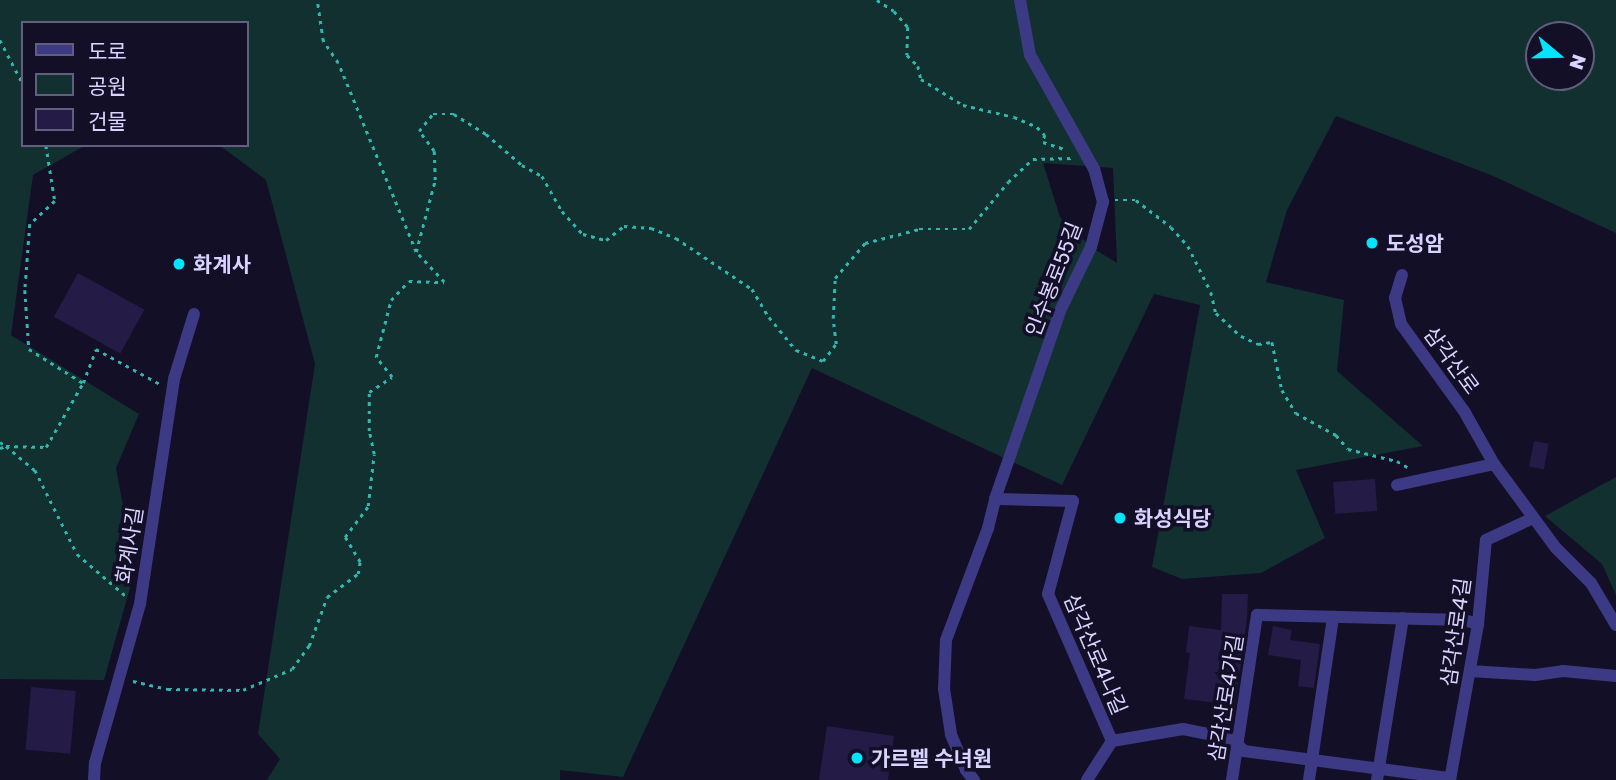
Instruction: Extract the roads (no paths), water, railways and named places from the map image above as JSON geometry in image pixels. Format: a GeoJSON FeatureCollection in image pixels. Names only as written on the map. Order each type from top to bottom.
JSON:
{"type":"FeatureCollection","features":[{"type":"Feature","properties":{"kind":"street","name":"인수봉로55길"},"geometry":{"type":"LineString","coordinates":[[974,780],[966,770],[951,734],[944,689],[946,640],[988,528],[995,499],[1060,310],[1091,247],[1103,193],[1087,168],[1030,55],[1020,0]]}},
{"type":"Feature","properties":{"kind":"street","name":"삼각산로"},"geometry":{"type":"LineString","coordinates":[[1402,275],[1395,298],[1401,324],[1464,411],[1494,464],[1533,518],[1591,583],[1616,625]]}},
{"type":"Feature","properties":{"kind":"street","name":"화계사길"},"geometry":{"type":"LineString","coordinates":[[94,780],[95,763],[121,678],[139,604],[173,391],[194,314]]}},
{"type":"Feature","properties":{"kind":"street"},"geometry":{"type":"LineString","coordinates":[[1397,485],[1494,464]]}},
{"type":"Feature","properties":{"kind":"street","name":"삼각산로4나길"},"geometry":{"type":"LineString","coordinates":[[995,499],[1073,500],[1048,594],[1112,741]]}},
{"type":"Feature","properties":{"kind":"street","name":"삼각산로4길"},"geometry":{"type":"LineString","coordinates":[[1450,779],[1479,624],[1486,540],[1533,518]]}},
{"type":"Feature","properties":{"kind":"street","name":"삼각산로4가길"},"geometry":{"type":"LineString","coordinates":[[1232,780],[1257,615],[1464,620],[1479,624]]}},
{"type":"Feature","properties":{"kind":"street"},"geometry":{"type":"LineString","coordinates":[[1309,780],[1314,761],[1333,617]]}},
{"type":"Feature","properties":{"kind":"street"},"geometry":{"type":"LineString","coordinates":[[1378,775],[1403,618]]}},
{"type":"Feature","properties":{"kind":"street"},"geometry":{"type":"LineString","coordinates":[[1470,671],[1535,675],[1563,671],[1616,676]]}},
{"type":"Feature","properties":{"kind":"street","name":"삼각산로4나길"},"geometry":{"type":"LineString","coordinates":[[1087,780],[1112,741],[1183,729],[1232,739],[1244,751],[1314,761],[1378,775],[1450,779]]}},
{"type":"Feature","properties":{"kind":"place","name":"도성암"},"geometry":{"type":"Point","coordinates":[1372,243]}},
{"type":"Feature","properties":{"kind":"place","name":"화계사"},"geometry":{"type":"Point","coordinates":[179,264]}},
{"type":"Feature","properties":{"kind":"place","name":"화성식당"},"geometry":{"type":"Point","coordinates":[1120,518]}},
{"type":"Feature","properties":{"kind":"place","name":"가르멜 수녀원"},"geometry":{"type":"Point","coordinates":[857,758]}}]}
